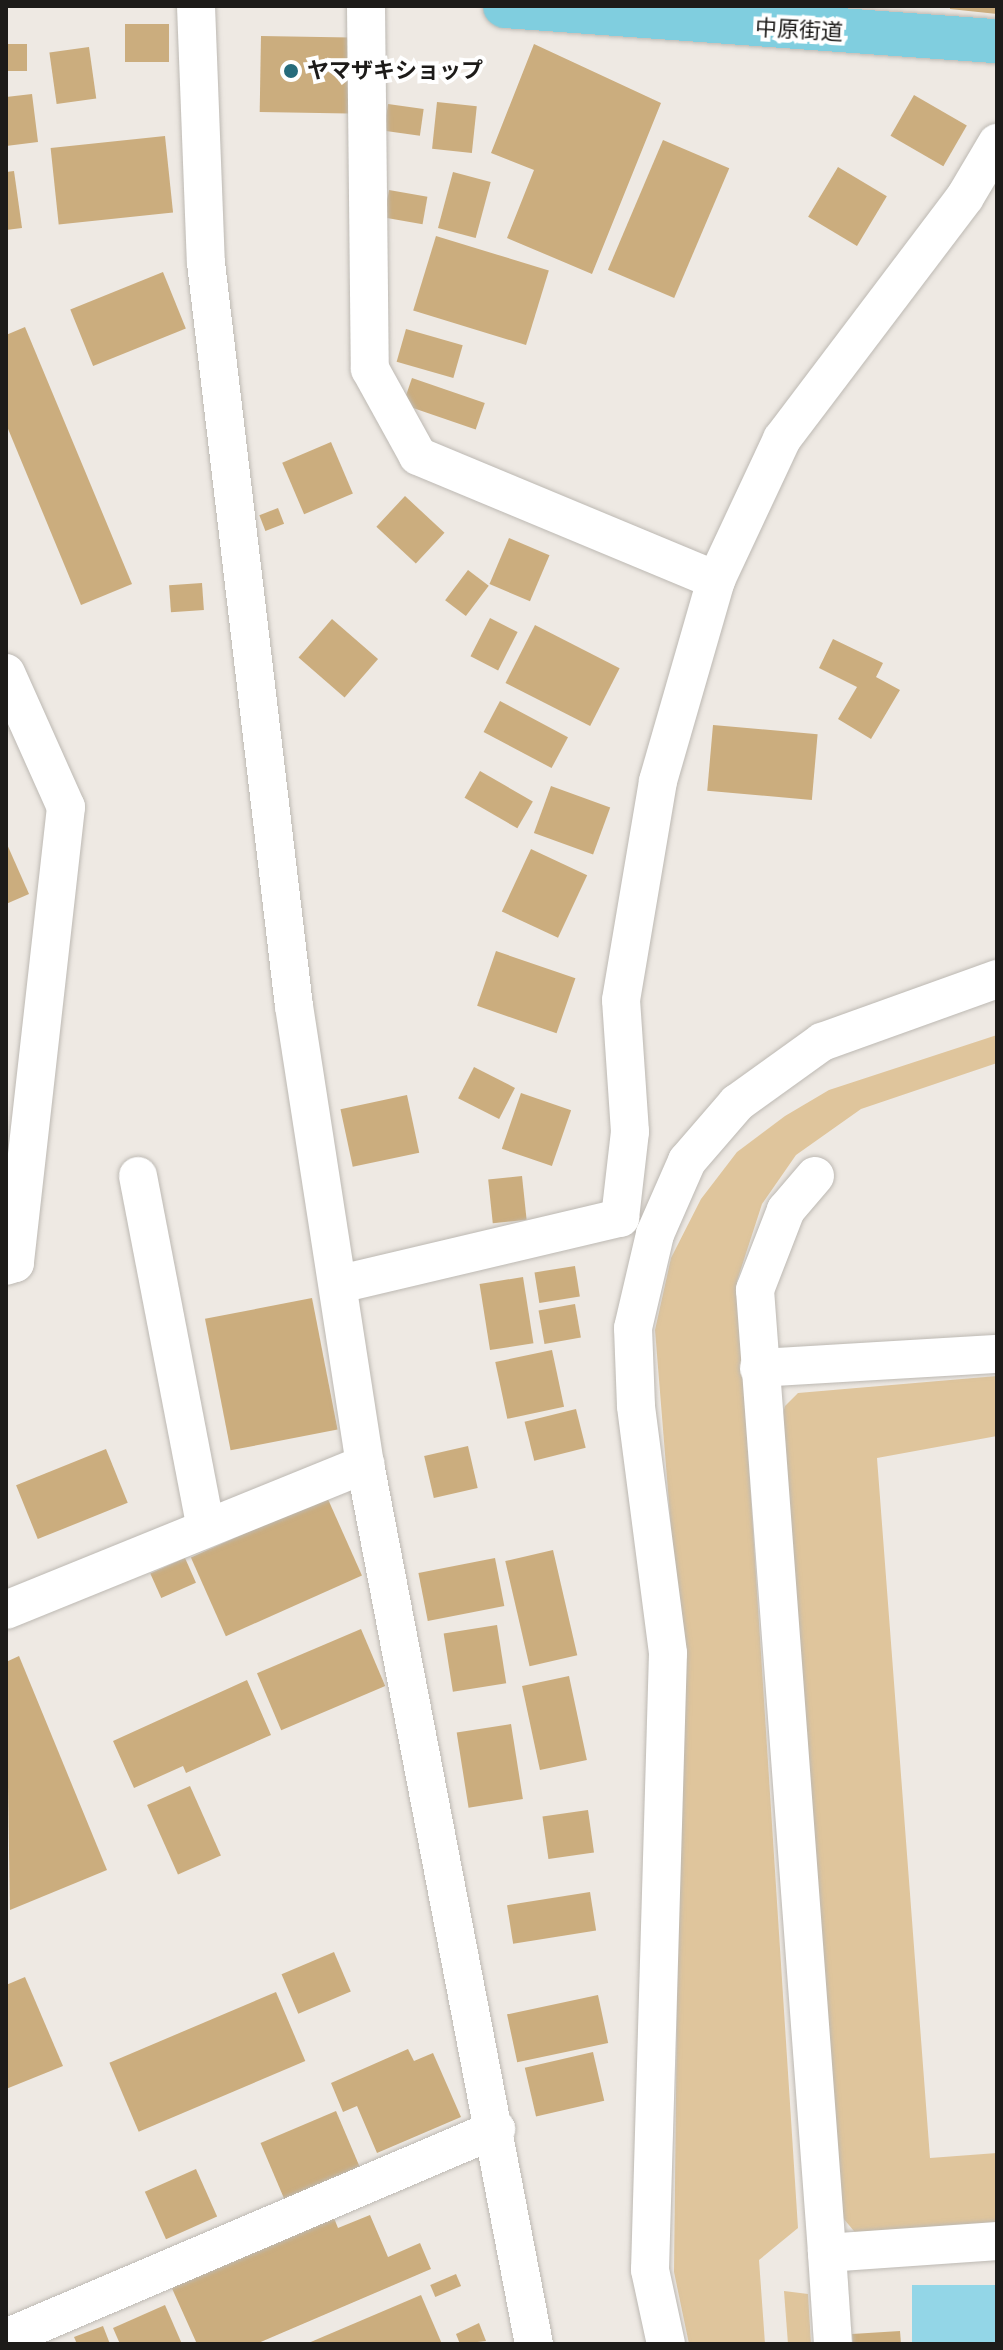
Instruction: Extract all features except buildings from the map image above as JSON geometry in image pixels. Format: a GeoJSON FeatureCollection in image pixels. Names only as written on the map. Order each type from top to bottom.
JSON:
{"type":"FeatureCollection","features":[{"type":"Feature","properties":{"kind":"main road","name":"中原街道"},"geometry":{"type":"LineString","coordinates":[[505,6],[997,41]]}},
{"type":"Feature","properties":{"kind":"street"},"geometry":{"type":"LineString","coordinates":[[196,6],[206,263],[231,499],[294,1006],[340,1284],[365,1464],[496,2129],[534,2344]]}},
{"type":"Feature","properties":{"kind":"street"},"geometry":{"type":"LineString","coordinates":[[366,6],[370,369],[418,456],[716,580]]}},
{"type":"Feature","properties":{"kind":"street"},"geometry":{"type":"LineString","coordinates":[[340,1284],[620,1218],[630,1132],[621,1000],[658,781],[716,580],[782,439],[965,197],[997,143]]}},
{"type":"Feature","properties":{"kind":"street"},"geometry":{"type":"LineString","coordinates":[[6,673],[66,807],[15,1263],[6,1266]]}},
{"type":"Feature","properties":{"kind":"street"},"geometry":{"type":"LineString","coordinates":[[666,2344],[650,2270],[668,1653],[636,1406],[633,1328],[655,1234],[687,1161],[737,1103],[822,1042],[997,979]]}},
{"type":"Feature","properties":{"kind":"street"},"geometry":{"type":"LineString","coordinates":[[630,1132],[687,1161]]}},
{"type":"Feature","properties":{"kind":"street"},"geometry":{"type":"LineString","coordinates":[[138,1176],[205,1525]]}},
{"type":"Feature","properties":{"kind":"street"},"geometry":{"type":"LineString","coordinates":[[815,1176],[786,1210],[760,1269],[759,1368],[833,2344]]}},
{"type":"Feature","properties":{"kind":"street"},"geometry":{"type":"LineString","coordinates":[[759,1368],[997,1354]]}},
{"type":"Feature","properties":{"kind":"street"},"geometry":{"type":"LineString","coordinates":[[6,1610],[205,1525],[365,1464]]}},
{"type":"Feature","properties":{"kind":"street"},"geometry":{"type":"LineString","coordinates":[[6,2338],[496,2129]]}},
{"type":"Feature","properties":{"kind":"street"},"geometry":{"type":"LineString","coordinates":[[827,2253],[997,2241]]}},
{"type":"Feature","properties":{"kind":"shaded area"},"geometry":{"type":"Polygon","coordinates":[[[997,1035],[997,1063],[861,1109],[796,1155],[762,1204],[737,1281],[798,2228],[759,2260],[765,2344],[689,2344],[674,2272],[681,1652],[655,1330],[671,1258],[701,1199],[737,1152],[785,1116],[829,1090],[997,1035]]]}},
{"type":"Feature","properties":{"kind":"shaded area"},"geometry":{"type":"Polygon","coordinates":[[[997,1376],[997,1436],[877,1458],[930,2158],[997,2153],[997,2228],[859,2237],[838,2212],[779,1427],[785,1406],[798,1393],[997,1376]]]}},
{"type":"Feature","properties":{"kind":"shaded area"},"geometry":{"type":"Polygon","coordinates":[[[784,2291],[808,2294],[811,2344],[788,2344],[784,2291]]]}},
{"type":"Feature","properties":{"kind":"water"},"geometry":{"type":"Polygon","coordinates":[[[912,2285],[997,2285],[997,2344],[912,2344],[912,2285]]]}},
{"type":"Feature","properties":{"kind":"place","name":"ヤマザキショップ"},"geometry":{"type":"Point","coordinates":[291,71]}}]}
